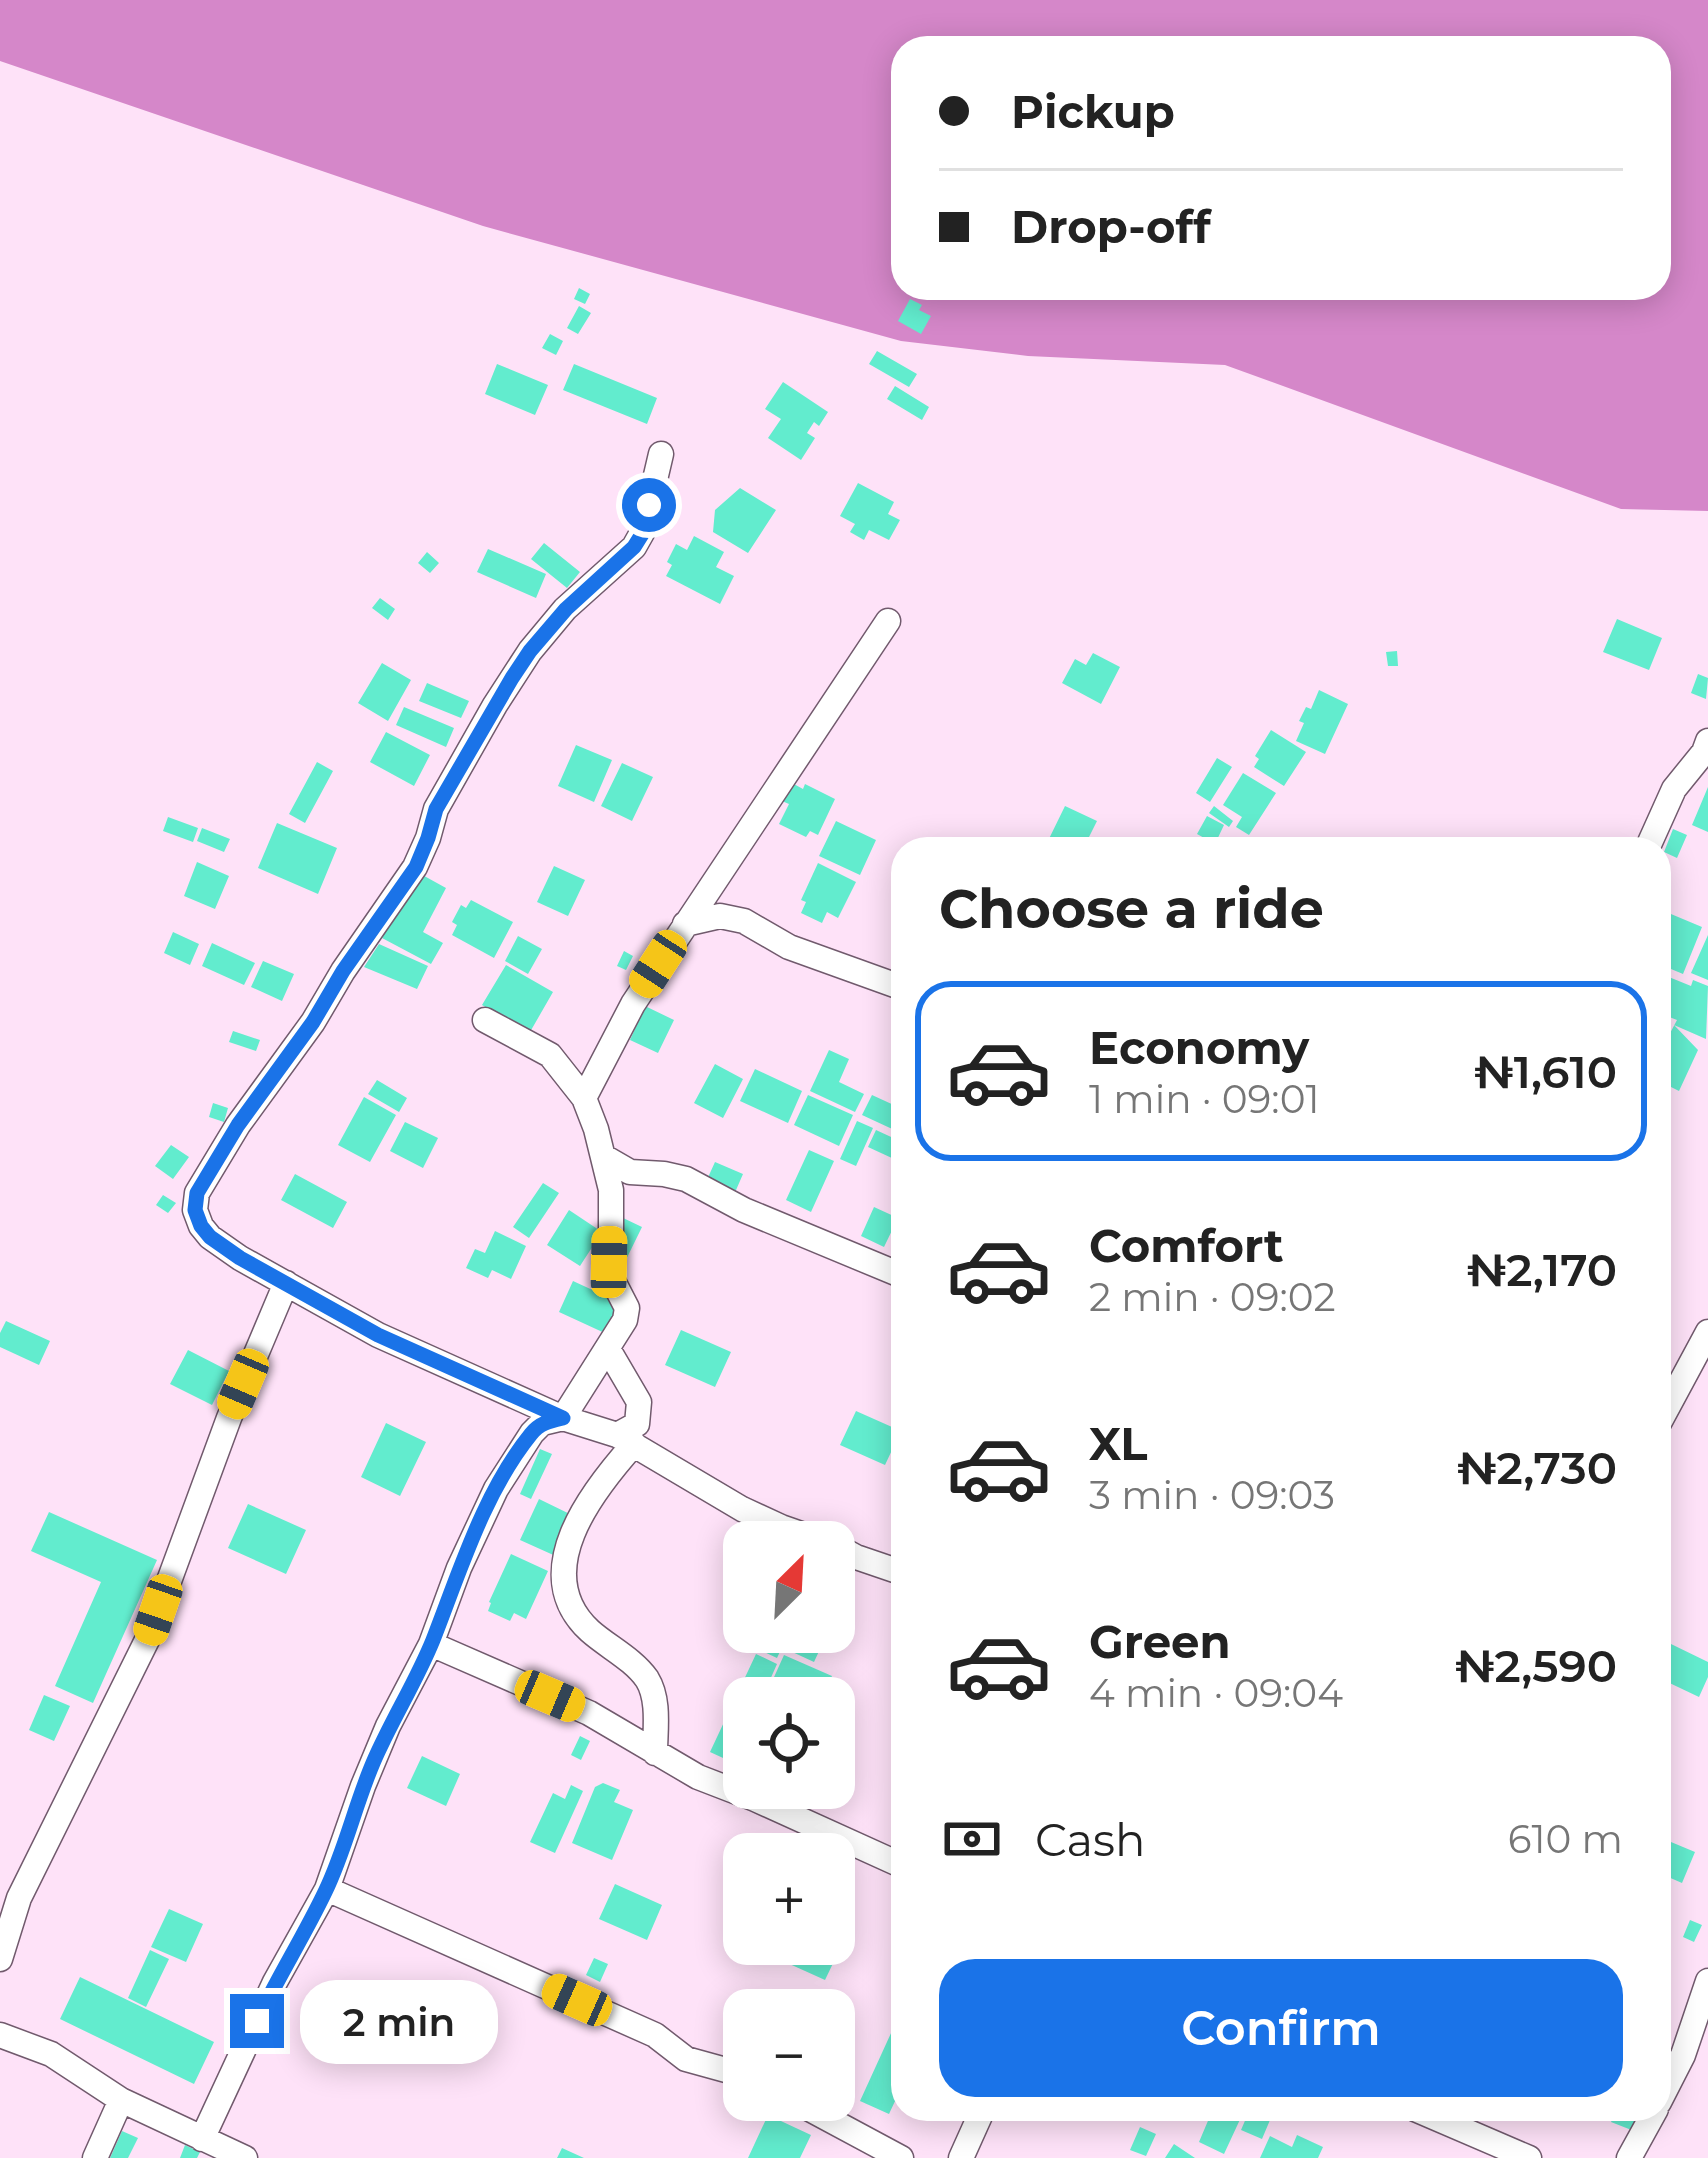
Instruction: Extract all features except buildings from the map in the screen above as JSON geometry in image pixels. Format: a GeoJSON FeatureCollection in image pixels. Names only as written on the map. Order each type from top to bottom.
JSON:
{"type":"FeatureCollection","features":[{"type":"Feature","properties":{"kind":"street"},"geometry":{"type":"LineString","coordinates":[[661,454],[644,531],[634,547],[566,609],[530,651],[436,809],[416,867],[238,1125],[197,1193],[195,1210],[210,1237],[240,1258],[378,1335],[563,1418],[625,1439],[768,1521]]}},
{"type":"Feature","properties":{"kind":"street"},"geometry":{"type":"LineString","coordinates":[[584,1098],[633,1004],[889,621]]}},
{"type":"Feature","properties":{"kind":"street"},"geometry":{"type":"LineString","coordinates":[[1652,837],[1674,789],[1708,741]]}},
{"type":"Feature","properties":{"kind":"street"},"geometry":{"type":"LineString","coordinates":[[685,924],[720,916],[744,921],[789,947],[891,984]]}},
{"type":"Feature","properties":{"kind":"street"},"geometry":{"type":"LineString","coordinates":[[202,2139],[275,1982],[327,1889],[388,1726],[431,1644],[496,1489],[532,1433],[542,1423],[563,1418],[619,1334],[627,1309],[610,1277],[611,1190],[584,1098],[550,1054],[484,1020]]}},
{"type":"Feature","properties":{"kind":"street"},"geometry":{"type":"LineString","coordinates":[[604,1156],[630,1172],[686,1180],[744,1210],[891,1271]]}},
{"type":"Feature","properties":{"kind":"street"},"geometry":{"type":"LineString","coordinates":[[611,1190],[630,1172]]}},
{"type":"Feature","properties":{"kind":"street"},"geometry":{"type":"LineString","coordinates":[[0,1959],[28,1879],[148,1638],[229,1418],[286,1283]]}},
{"type":"Feature","properties":{"kind":"street"},"geometry":{"type":"LineString","coordinates":[[1671,1401],[1708,1332]]}},
{"type":"Feature","properties":{"kind":"street"},"geometry":{"type":"LineString","coordinates":[[608,1349],[640,1402],[637,1424],[576,1523],[565,1559],[564,1588],[572,1610],[588,1630],[648,1680],[655,1703],[655,1753]]}},
{"type":"Feature","properties":{"kind":"street"},"geometry":{"type":"LineString","coordinates":[[855,1556],[891,1569]]}},
{"type":"Feature","properties":{"kind":"street"},"geometry":{"type":"LineString","coordinates":[[431,1644],[589,1713],[698,1777],[891,1861]]}},
{"type":"Feature","properties":{"kind":"street"},"geometry":{"type":"LineString","coordinates":[[327,1889],[655,2035],[686,2059],[723,2069]]}},
{"type":"Feature","properties":{"kind":"street"},"geometry":{"type":"LineString","coordinates":[[1671,2079],[1708,1981]]}},
{"type":"Feature","properties":{"kind":"street"},"geometry":{"type":"LineString","coordinates":[[0,2035],[51,2054],[121,2100],[244,2158]]}},
{"type":"Feature","properties":{"kind":"street"},"geometry":{"type":"LineString","coordinates":[[95,2158],[121,2100]]}},
{"type":"Feature","properties":{"kind":"street"},"geometry":{"type":"LineString","coordinates":[[832,2121],[901,2158]]}},
{"type":"Feature","properties":{"kind":"street"},"geometry":{"type":"LineString","coordinates":[[962,2158],[978,2121]]}},
{"type":"Feature","properties":{"kind":"street"},"geometry":{"type":"LineString","coordinates":[[1443,2121],[1528,2158]]}},
{"type":"Feature","properties":{"kind":"street"},"geometry":{"type":"LineString","coordinates":[[1629,2158],[1649,2121]]}},
{"type":"Feature","properties":{"kind":"shaded area"},"geometry":{"type":"Polygon","coordinates":[[[0,0],[1708,0],[1708,511],[1621,509],[1225,365],[1028,356],[901,341],[483,226],[0,61],[0,0]]]}},
{"type":"Feature","properties":{"kind":"route"},"geometry":{"type":"LineString","coordinates":[[257,2021],[327,1889],[388,1726],[431,1644],[496,1489],[532,1433],[542,1423],[563,1418],[378,1335],[240,1258],[201,1226],[195,1210],[197,1193],[238,1125],[416,867],[436,809],[512,678],[566,609],[634,547],[644,531],[649,505]]}}]}
